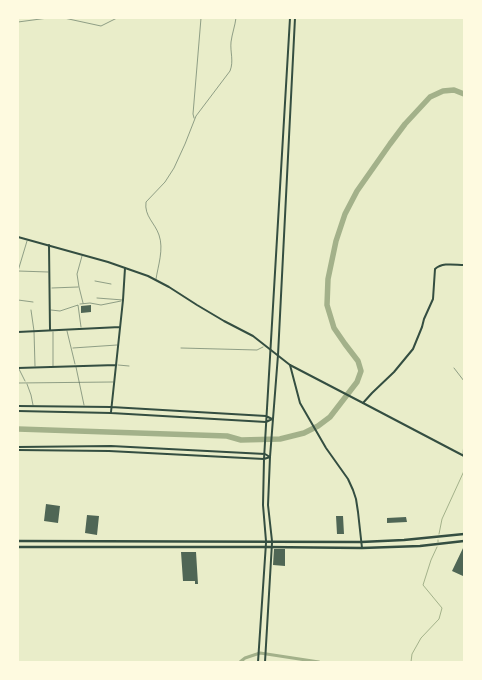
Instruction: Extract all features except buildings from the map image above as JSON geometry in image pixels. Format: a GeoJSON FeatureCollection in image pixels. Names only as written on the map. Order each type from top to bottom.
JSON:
{"type":"FeatureCollection","features":[{"type":"Feature","properties":{"kind":"main road"},"geometry":{"type":"LineString","coordinates":[[18,541],[361,542],[436,538],[464,534]]}},
{"type":"Feature","properties":{"kind":"main road"},"geometry":{"type":"LineString","coordinates":[[446,536],[447,543]]}},
{"type":"Feature","properties":{"kind":"main road"},"geometry":{"type":"LineString","coordinates":[[412,539],[412,547]]}},
{"type":"Feature","properties":{"kind":"main road"},"geometry":{"type":"LineString","coordinates":[[18,547],[362,548],[412,547],[464,541]]}},
{"type":"Feature","properties":{"kind":"street"},"geometry":{"type":"LineString","coordinates":[[258,662],[266,547],[263,505],[266,416],[290,18]]}},
{"type":"Feature","properties":{"kind":"street"},"geometry":{"type":"LineString","coordinates":[[264,662],[272,541],[268,505],[270,450],[278,355],[295,18]]}},
{"type":"Feature","properties":{"kind":"street"},"geometry":{"type":"LineString","coordinates":[[18,237],[148,276],[253,336],[290,365],[463,456]]}},
{"type":"Feature","properties":{"kind":"street"},"geometry":{"type":"LineString","coordinates":[[49,245],[52,330]]}},
{"type":"Feature","properties":{"kind":"street"},"geometry":{"type":"LineString","coordinates":[[363,403],[394,372],[413,349],[433,299],[435,269],[445,264],[464,265]]}},
{"type":"Feature","properties":{"kind":"street"},"geometry":{"type":"LineString","coordinates":[[110,413],[125,268]]}},
{"type":"Feature","properties":{"kind":"street"},"geometry":{"type":"LineString","coordinates":[[18,332],[120,327]]}},
{"type":"Feature","properties":{"kind":"street"},"geometry":{"type":"LineString","coordinates":[[18,368],[116,365]]}},
{"type":"Feature","properties":{"kind":"street"},"geometry":{"type":"LineString","coordinates":[[290,365],[300,403],[306,416],[348,479],[353,490],[358,512],[362,548]]}},
{"type":"Feature","properties":{"kind":"street"},"geometry":{"type":"LineString","coordinates":[[18,406],[111,407],[266,416],[272,419]]}},
{"type":"Feature","properties":{"kind":"street"},"geometry":{"type":"LineString","coordinates":[[18,411],[110,413],[266,424],[272,419]]}},
{"type":"Feature","properties":{"kind":"street"},"geometry":{"type":"LineString","coordinates":[[18,448],[112,446],[265,454],[270,457]]}},
{"type":"Feature","properties":{"kind":"street"},"geometry":{"type":"LineString","coordinates":[[18,448],[264,459],[270,457]]}},
{"type":"Feature","properties":{"kind":"lane"},"geometry":{"type":"LineString","coordinates":[[18,22],[48,18]]}},
{"type":"Feature","properties":{"kind":"lane"},"geometry":{"type":"LineString","coordinates":[[64,18],[102,26],[117,18]]}},
{"type":"Feature","properties":{"kind":"lane"},"geometry":{"type":"LineString","coordinates":[[195,120],[193,114],[201,18]]}},
{"type":"Feature","properties":{"kind":"lane"},"geometry":{"type":"LineString","coordinates":[[156,280],[161,241],[147,214],[146,202],[165,182],[174,168],[200,109],[230,71],[232,62],[230,50],[236,18]]}},
{"type":"Feature","properties":{"kind":"lane"},"geometry":{"type":"LineString","coordinates":[[28,239],[18,271],[50,272]]}},
{"type":"Feature","properties":{"kind":"lane"},"geometry":{"type":"LineString","coordinates":[[82,255],[77,274],[82,303]]}},
{"type":"Feature","properties":{"kind":"lane"},"geometry":{"type":"LineString","coordinates":[[95,281],[111,284]]}},
{"type":"Feature","properties":{"kind":"lane"},"geometry":{"type":"LineString","coordinates":[[50,288],[79,288]]}},
{"type":"Feature","properties":{"kind":"lane"},"geometry":{"type":"LineString","coordinates":[[97,298],[122,300]]}},
{"type":"Feature","properties":{"kind":"lane"},"geometry":{"type":"LineString","coordinates":[[18,300],[33,302]]}},
{"type":"Feature","properties":{"kind":"lane"},"geometry":{"type":"LineString","coordinates":[[51,310],[65,310],[82,303],[101,305],[122,300]]}},
{"type":"Feature","properties":{"kind":"lane"},"geometry":{"type":"LineString","coordinates":[[78,305],[81,329]]}},
{"type":"Feature","properties":{"kind":"lane"},"geometry":{"type":"LineString","coordinates":[[31,310],[36,367]]}},
{"type":"Feature","properties":{"kind":"lane"},"geometry":{"type":"LineString","coordinates":[[66,329],[72,348],[84,406]]}},
{"type":"Feature","properties":{"kind":"lane"},"geometry":{"type":"LineString","coordinates":[[52,330],[53,367]]}},
{"type":"Feature","properties":{"kind":"lane"},"geometry":{"type":"LineString","coordinates":[[72,348],[118,344]]}},
{"type":"Feature","properties":{"kind":"lane"},"geometry":{"type":"LineString","coordinates":[[180,348],[258,350],[265,346]]}},
{"type":"Feature","properties":{"kind":"lane"},"geometry":{"type":"LineString","coordinates":[[18,360],[18,368],[31,395],[33,412]]}},
{"type":"Feature","properties":{"kind":"lane"},"geometry":{"type":"LineString","coordinates":[[116,365],[129,366]]}},
{"type":"Feature","properties":{"kind":"lane"},"geometry":{"type":"LineString","coordinates":[[454,368],[464,381]]}},
{"type":"Feature","properties":{"kind":"lane"},"geometry":{"type":"LineString","coordinates":[[18,383],[114,382]]}},
{"type":"Feature","properties":{"kind":"lane"},"geometry":{"type":"LineString","coordinates":[[463,456],[464,443]]}},
{"type":"Feature","properties":{"kind":"waterway"},"geometry":{"type":"LineString","coordinates":[[18,429],[227,436],[241,440],[280,439],[304,433],[330,417],[357,382],[361,371],[358,361],[334,328],[327,305],[328,279],[336,241],[345,214],[357,191],[390,144],[405,124],[430,97],[443,91],[454,90],[464,94]]}},
{"type":"Feature","properties":{"kind":"waterway"},"geometry":{"type":"LineString","coordinates":[[439,534],[442,519],[464,471]]}},
{"type":"Feature","properties":{"kind":"waterway"},"geometry":{"type":"LineString","coordinates":[[411,662],[412,654],[421,638],[439,619],[442,608],[423,585],[437,547]]}},
{"type":"Feature","properties":{"kind":"waterway"},"geometry":{"type":"LineString","coordinates":[[240,662],[245,658],[260,653],[319,662]]}}]}
